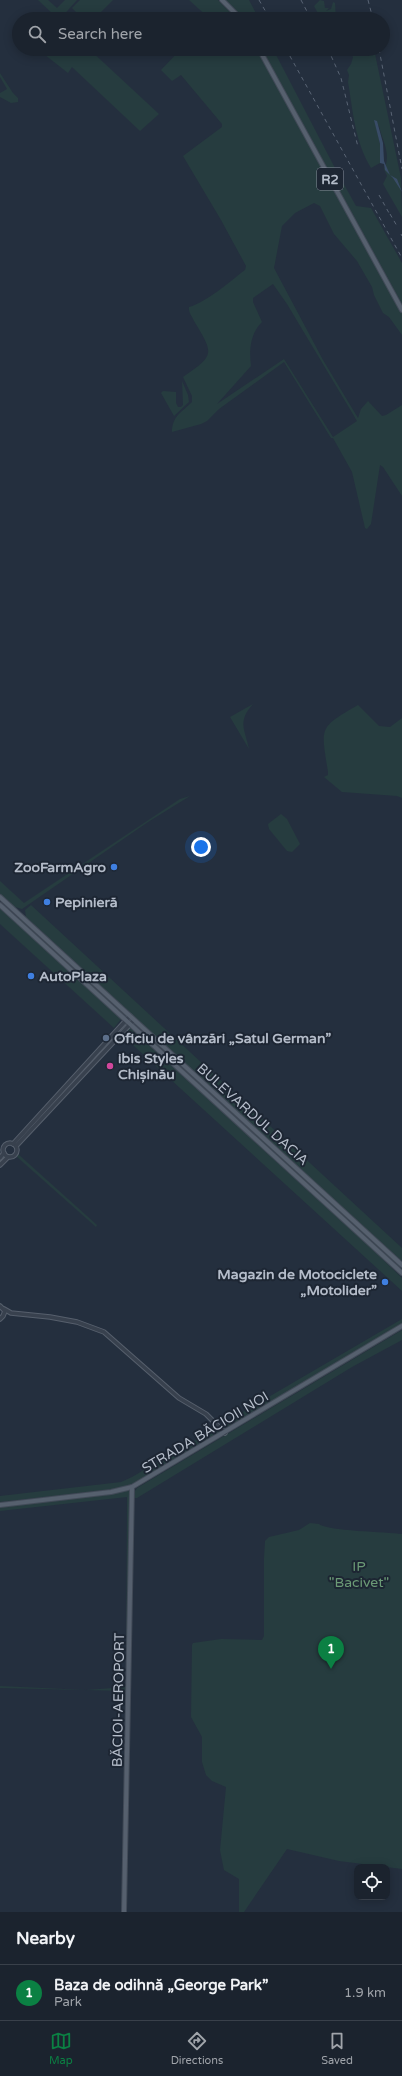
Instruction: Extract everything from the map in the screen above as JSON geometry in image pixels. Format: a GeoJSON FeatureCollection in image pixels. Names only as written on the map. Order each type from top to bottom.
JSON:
{"type":"FeatureCollection","features":[{"type":"Feature","properties":{"kind":"main road"},"geometry":{"type":"LineString","coordinates":[[222,0],[234,12]]}},
{"type":"Feature","properties":{"kind":"main road","name":"R2"},"geometry":{"type":"LineString","coordinates":[[262,56],[402,310]]}},
{"type":"Feature","properties":{"kind":"main road","name":"BULEVARDUL DACIA"},"geometry":{"type":"LineString","coordinates":[[0,897],[402,1265]]}},
{"type":"Feature","properties":{"kind":"main road","name":"BULEVARDUL DACIA"},"geometry":{"type":"LineString","coordinates":[[0,905],[402,1273]]}},
{"type":"Feature","properties":{"kind":"main road"},"geometry":{"type":"LineString","coordinates":[[13,917],[17,913]]}},
{"type":"Feature","properties":{"kind":"main road","name":"STRADA BĂCIOII NOI"},"geometry":{"type":"LineString","coordinates":[[0,1505],[111,1492],[132,1488],[402,1326]]}},
{"type":"Feature","properties":{"kind":"main road","name":"BĂCIOI-AEROPORT"},"geometry":{"type":"LineString","coordinates":[[124,1912],[132,1488]]}},
{"type":"Feature","properties":{"kind":"street"},"geometry":{"type":"LineString","coordinates":[[80,1074],[107,1049],[128,1022],[130,1016]]}},
{"type":"Feature","properties":{"kind":"street"},"geometry":{"type":"LineString","coordinates":[[15,1145],[80,1074],[103,1046],[128,1022],[134,1020]]}},
{"type":"Feature","properties":{"kind":"street"},"geometry":{"type":"LineString","coordinates":[[103,1046],[107,1049]]}},
{"type":"Feature","properties":{"kind":"street"},"geometry":{"type":"LineString","coordinates":[[0,1158],[4,1153],[4,1146],[8,1143],[15,1145]]}},
{"type":"Feature","properties":{"kind":"street"},"geometry":{"type":"LineString","coordinates":[[0,1165],[8,1156],[15,1155],[17,1151],[15,1145]]}},
{"type":"Feature","properties":{"kind":"street"},"geometry":{"type":"LineString","coordinates":[[4,1153],[8,1156]]}},
{"type":"Feature","properties":{"kind":"street"},"geometry":{"type":"LineString","coordinates":[[0,1306],[4,1310],[11,1313],[50,1317],[78,1322],[104,1332],[179,1398],[206,1414],[225,1433]]}},
{"type":"Feature","properties":{"kind":"street"},"geometry":{"type":"LineString","coordinates":[[2,1318],[4,1310]]}},
{"type":"Feature","properties":{"kind":"street"},"geometry":{"type":"LineString","coordinates":[[2,1318],[11,1313]]}},
{"type":"Feature","properties":{"kind":"green space"},"geometry":{"type":"Polygon","coordinates":[[[38,0],[48,0],[57,8],[65,0],[77,0],[66,12],[51,12],[38,0]]]}},
{"type":"Feature","properties":{"kind":"green space"},"geometry":{"type":"Polygon","coordinates":[[[80,0],[113,0],[101,12],[76,12],[72,8],[80,0]]]}},
{"type":"Feature","properties":{"kind":"green space"},"geometry":{"type":"Polygon","coordinates":[[[189,0],[218,0],[230,12],[202,12],[189,0]]]}},
{"type":"Feature","properties":{"kind":"green space"},"geometry":{"type":"Polygon","coordinates":[[[226,0],[249,0],[255,12],[238,12],[226,0]]]}},
{"type":"Feature","properties":{"kind":"green space"},"geometry":{"type":"Polygon","coordinates":[[[320,0],[324,1],[325,8],[329,8],[326,11],[331,9],[333,2],[335,3],[336,12],[317,12],[314,6],[320,0]]]}},
{"type":"Feature","properties":{"kind":"green space"},"geometry":{"type":"Polygon","coordinates":[[[46,56],[97,56],[159,114],[140,131],[72,67],[68,73],[46,56]]]}},
{"type":"Feature","properties":{"kind":"green space"},"geometry":{"type":"Polygon","coordinates":[[[174,56],[260,56],[402,313],[402,335],[389,317],[383,313],[374,295],[372,287],[357,261],[334,234],[320,206],[314,203],[295,213],[282,226],[274,268],[323,360],[358,418],[361,409],[368,401],[382,416],[402,405],[402,496],[383,467],[380,465],[371,524],[367,529],[365,528],[352,472],[333,438],[331,438],[284,362],[219,409],[207,421],[172,432],[172,427],[176,418],[192,402],[192,396],[183,377],[201,364],[208,353],[208,347],[190,314],[189,307],[203,301],[218,291],[245,270],[246,266],[183,156],[222,127],[222,124],[181,75],[172,81],[161,70],[174,56]],[[273,284],[253,298],[253,302],[262,322],[255,332],[251,342],[251,366],[217,404],[284,359],[333,437],[357,421],[287,304],[273,284]]]}},
{"type":"Feature","properties":{"kind":"green space"},"geometry":{"type":"Polygon","coordinates":[[[266,56],[277,56],[356,206],[371,208],[402,263],[402,304],[266,56]]]}},
{"type":"Feature","properties":{"kind":"green space"},"geometry":{"type":"Polygon","coordinates":[[[352,56],[375,56],[401,178],[402,217],[383,184],[387,176],[384,169],[387,153],[379,126],[376,124],[380,144],[380,163],[371,168],[361,148],[355,126],[348,82],[349,75],[347,70],[352,56]]]}},
{"type":"Feature","properties":{"kind":"green space"},"geometry":{"type":"Polygon","coordinates":[[[0,73],[18,98],[18,102],[11,103],[0,97],[0,93],[7,89],[0,77],[0,73]]]}},
{"type":"Feature","properties":{"kind":"green space"},"geometry":{"type":"Polygon","coordinates":[[[182,381],[188,395],[189,402],[174,416],[161,393],[163,391],[176,392],[176,403],[178,407],[181,407],[183,405],[182,381]]]}},
{"type":"Feature","properties":{"kind":"green space"},"geometry":{"type":"Polygon","coordinates":[[[253,704],[248,710],[244,721],[244,731],[249,749],[230,717],[253,704]]]}},
{"type":"Feature","properties":{"kind":"green space"},"geometry":{"type":"Polygon","coordinates":[[[358,705],[379,726],[390,727],[402,718],[402,798],[397,796],[342,792],[324,777],[328,775],[324,746],[325,730],[335,719],[358,705]]]}},
{"type":"Feature","properties":{"kind":"green space"},"geometry":{"type":"Polygon","coordinates":[[[190,796],[148,822],[22,909],[12,906],[0,894],[0,881],[24,903],[180,799],[190,796]]]}},
{"type":"Feature","properties":{"kind":"green space"},"geometry":{"type":"Polygon","coordinates":[[[281,814],[287,819],[300,844],[292,852],[287,851],[269,829],[268,824],[281,814]]]}},
{"type":"Feature","properties":{"kind":"green space"},"geometry":{"type":"Polygon","coordinates":[[[31,905],[402,1248],[402,1261],[26,917],[25,910],[31,905]]]}},
{"type":"Feature","properties":{"kind":"green space"},"geometry":{"type":"Polygon","coordinates":[[[0,908],[121,1019],[114,1028],[0,924],[0,908]]]}},
{"type":"Feature","properties":{"kind":"green space"},"geometry":{"type":"Polygon","coordinates":[[[19,917],[127,1016],[126,1017],[18,918],[19,917]]]}},
{"type":"Feature","properties":{"kind":"green space"},"geometry":{"type":"Polygon","coordinates":[[[130,1028],[402,1278],[402,1291],[123,1036],[130,1028]]]}},
{"type":"Feature","properties":{"kind":"green space"},"geometry":{"type":"Polygon","coordinates":[[[150,1040],[154,1041],[402,1268],[402,1271],[150,1040]]]}},
{"type":"Feature","properties":{"kind":"green space"},"geometry":{"type":"Polygon","coordinates":[[[18,1154],[97,1225],[96,1227],[16,1156],[18,1154]]]}},
{"type":"Feature","properties":{"kind":"green space"},"geometry":{"type":"Polygon","coordinates":[[[402,1319],[402,1324],[135,1483],[113,1489],[0,1502],[0,1496],[121,1482],[132,1477],[402,1319]]]}},
{"type":"Feature","properties":{"kind":"green space"},"geometry":{"type":"Polygon","coordinates":[[[402,1330],[402,1340],[352,1367],[137,1498],[134,1498],[137,1488],[402,1330]]]}},
{"type":"Feature","properties":{"kind":"green space"},"geometry":{"type":"Polygon","coordinates":[[[129,1490],[130,1513],[122,1912],[126,1691],[0,1688],[0,1686],[86,1690],[126,1687],[127,1497],[0,1511],[0,1507],[129,1490]]]}},
{"type":"Feature","properties":{"kind":"green space","name":"IP \"Bacivet\""},"geometry":{"type":"Polygon","coordinates":[[[310,1523],[344,1530],[402,1534],[402,1869],[390,1867],[390,1864],[363,1864],[339,1861],[287,1849],[244,1912],[239,1912],[239,1879],[224,1870],[220,1850],[226,1787],[212,1781],[206,1775],[202,1762],[202,1737],[191,1717],[192,1645],[193,1643],[221,1639],[262,1640],[264,1636],[265,1541],[269,1537],[299,1530],[310,1523]]]}},
{"type":"Feature","properties":{"kind":"water"},"geometry":{"type":"Polygon","coordinates":[[[374,120],[377,121],[383,143],[384,161],[390,175],[385,170],[384,164],[380,163],[380,144],[374,120]]]}},
{"type":"Feature","properties":{"kind":"water"},"geometry":{"type":"Polygon","coordinates":[[[390,175],[397,179],[402,192],[393,178],[390,175]]]}},
{"type":"Feature","properties":{"kind":"railway"},"geometry":{"type":"LineString","coordinates":[[259,0],[266,12]]}},
{"type":"Feature","properties":{"kind":"railway"},"geometry":{"type":"LineString","coordinates":[[301,0],[307,12]]}},
{"type":"Feature","properties":{"kind":"railway"},"geometry":{"type":"LineString","coordinates":[[368,0],[371,12]]}},
{"type":"Feature","properties":{"kind":"railway"},"geometry":{"type":"LineString","coordinates":[[290,56],[402,258]]}},
{"type":"Feature","properties":{"kind":"railway"},"geometry":{"type":"LineString","coordinates":[[331,56],[341,78],[358,147]]}},
{"type":"Feature","properties":{"kind":"railway"},"geometry":{"type":"LineString","coordinates":[[380,56],[402,169]]}},
{"type":"Feature","properties":{"kind":"railway"},"geometry":{"type":"LineString","coordinates":[[379,195],[389,213]]}},
{"type":"Feature","properties":{"kind":"railway"},"geometry":{"type":"LineString","coordinates":[[390,214],[397,226]]}},
{"type":"Feature","properties":{"kind":"place","name":"ZooFarmAgro"},"geometry":{"type":"Point","coordinates":[114,867]}},
{"type":"Feature","properties":{"kind":"place","name":"Pepinieră"},"geometry":{"type":"Point","coordinates":[47,902]}},
{"type":"Feature","properties":{"kind":"place","name":"AutoPlaza"},"geometry":{"type":"Point","coordinates":[31,976]}},
{"type":"Feature","properties":{"kind":"place","name":"Oficiu de vânzări „Satul German”"},"geometry":{"type":"Point","coordinates":[106,1038]}},
{"type":"Feature","properties":{"kind":"place","name":"ibis Styles Chișinău"},"geometry":{"type":"Point","coordinates":[110,1066]}},
{"type":"Feature","properties":{"kind":"place","name":"Magazin de Motociclete „Motolider”"},"geometry":{"type":"Point","coordinates":[385,1282]}},
{"type":"Feature","properties":{"kind":"place","name":"Baza de odihnă „George Park”"},"geometry":{"type":"Point","coordinates":[331,1669]}}]}
